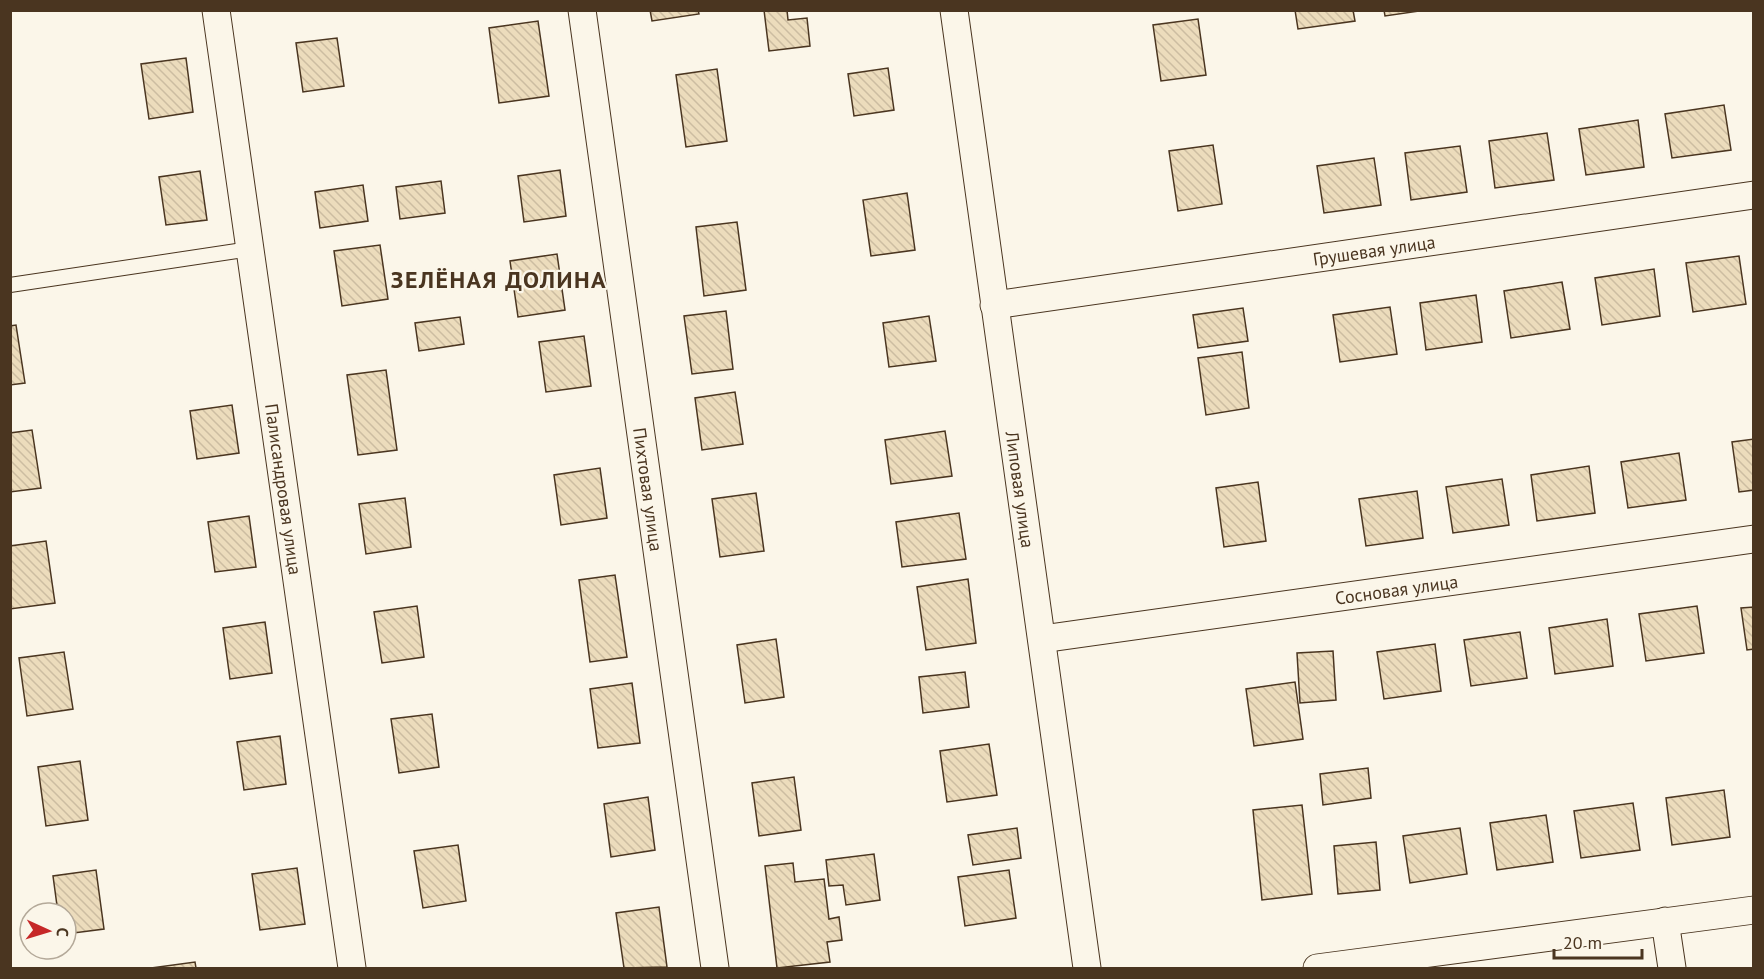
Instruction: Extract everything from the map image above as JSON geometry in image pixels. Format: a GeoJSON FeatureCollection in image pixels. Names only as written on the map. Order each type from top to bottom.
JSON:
{"type":"FeatureCollection","features":[{"type":"Feature","properties":{"kind":"street","name":"Палисандровая улица"},"geometry":{"type":"LineString","coordinates":[[216,10],[352,969]]}},
{"type":"Feature","properties":{"kind":"street","name":"Пихтовая улица"},"geometry":{"type":"LineString","coordinates":[[582,10],[715,969]]}},
{"type":"Feature","properties":{"kind":"street","name":"Липовая улица"},"geometry":{"type":"LineString","coordinates":[[954,10],[1087,969]]}},
{"type":"Feature","properties":{"kind":"street","name":"Грушевая улица"},"geometry":{"type":"LineString","coordinates":[[994,305],[1754,195]]}},
{"type":"Feature","properties":{"kind":"street","name":"Сосновая улица"},"geometry":{"type":"LineString","coordinates":[[1042,639],[1754,539]]}},
{"type":"Feature","properties":{"kind":"street"},"geometry":{"type":"LineString","coordinates":[[1317,969],[1754,910]]}},
{"type":"Feature","properties":{"kind":"street"},"geometry":{"type":"LineString","coordinates":[[1665,921],[1672,969]]}},
{"type":"Feature","properties":{"kind":"lane"},"geometry":{"type":"LineString","coordinates":[[10,285],[250,249]]}},
{"type":"Feature","properties":{"kind":"building"},"geometry":{"type":"Polygon","coordinates":[[[650,10],[698,10],[699,14],[652,21],[650,10]]]}},
{"type":"Feature","properties":{"kind":"building"},"geometry":{"type":"Polygon","coordinates":[[[764,10],[787,10],[788,20],[807,18],[810,46],[769,51],[764,10]]]}},
{"type":"Feature","properties":{"kind":"building"},"geometry":{"type":"Polygon","coordinates":[[[1295,10],[1353,10],[1355,21],[1298,29],[1295,10]]]}},
{"type":"Feature","properties":{"kind":"building"},"geometry":{"type":"Polygon","coordinates":[[[1384,10],[1426,10],[1385,16],[1384,10]]]}},
{"type":"Feature","properties":{"kind":"building"},"geometry":{"type":"Polygon","coordinates":[[[1198,19],[1206,75],[1161,81],[1153,25],[1198,19]]]}},
{"type":"Feature","properties":{"kind":"building"},"geometry":{"type":"Polygon","coordinates":[[[538,21],[549,96],[499,103],[489,28],[538,21]]]}},
{"type":"Feature","properties":{"kind":"building"},"geometry":{"type":"Polygon","coordinates":[[[337,38],[344,86],[303,92],[296,43],[337,38]]]}},
{"type":"Feature","properties":{"kind":"building"},"geometry":{"type":"Polygon","coordinates":[[[186,58],[193,112],[149,119],[141,64],[186,58]]]}},
{"type":"Feature","properties":{"kind":"building"},"geometry":{"type":"Polygon","coordinates":[[[888,68],[894,110],[854,116],[848,74],[888,68]]]}},
{"type":"Feature","properties":{"kind":"building"},"geometry":{"type":"Polygon","coordinates":[[[717,69],[727,141],[686,147],[676,75],[717,69]]]}},
{"type":"Feature","properties":{"kind":"building"},"geometry":{"type":"Polygon","coordinates":[[[1724,105],[1731,150],[1672,158],[1665,114],[1724,105]]]}},
{"type":"Feature","properties":{"kind":"building"},"geometry":{"type":"Polygon","coordinates":[[[1638,120],[1644,167],[1586,175],[1579,129],[1638,120]]]}},
{"type":"Feature","properties":{"kind":"building"},"geometry":{"type":"Polygon","coordinates":[[[1547,133],[1554,180],[1495,188],[1489,141],[1547,133]]]}},
{"type":"Feature","properties":{"kind":"building"},"geometry":{"type":"Polygon","coordinates":[[[1213,145],[1222,204],[1178,211],[1169,151],[1213,145]]]}},
{"type":"Feature","properties":{"kind":"building"},"geometry":{"type":"Polygon","coordinates":[[[1460,146],[1467,192],[1411,200],[1405,153],[1460,146]]]}},
{"type":"Feature","properties":{"kind":"building"},"geometry":{"type":"Polygon","coordinates":[[[1374,158],[1381,205],[1324,213],[1317,166],[1374,158]]]}},
{"type":"Feature","properties":{"kind":"building"},"geometry":{"type":"Polygon","coordinates":[[[560,170],[566,216],[524,222],[518,176],[560,170]]]}},
{"type":"Feature","properties":{"kind":"building"},"geometry":{"type":"Polygon","coordinates":[[[200,171],[207,220],[166,225],[159,177],[200,171]]]}},
{"type":"Feature","properties":{"kind":"building"},"geometry":{"type":"Polygon","coordinates":[[[441,181],[445,213],[400,219],[396,187],[441,181]]]}},
{"type":"Feature","properties":{"kind":"building"},"geometry":{"type":"Polygon","coordinates":[[[363,185],[368,221],[320,228],[315,192],[363,185]]]}},
{"type":"Feature","properties":{"kind":"building"},"geometry":{"type":"Polygon","coordinates":[[[907,193],[915,250],[871,256],[863,200],[907,193]]]}},
{"type":"Feature","properties":{"kind":"building"},"geometry":{"type":"Polygon","coordinates":[[[737,222],[746,290],[704,296],[696,227],[737,222]]]}},
{"type":"Feature","properties":{"kind":"building"},"geometry":{"type":"Polygon","coordinates":[[[380,245],[388,299],[342,306],[334,251],[380,245]]]}},
{"type":"Feature","properties":{"kind":"building"},"geometry":{"type":"Polygon","coordinates":[[[557,254],[565,310],[518,317],[510,261],[557,254]]]}},
{"type":"Feature","properties":{"kind":"building"},"geometry":{"type":"Polygon","coordinates":[[[1739,256],[1746,304],[1693,312],[1686,263],[1739,256]]]}},
{"type":"Feature","properties":{"kind":"building"},"geometry":{"type":"Polygon","coordinates":[[[1654,269],[1660,316],[1602,325],[1595,278],[1654,269]]]}},
{"type":"Feature","properties":{"kind":"building"},"geometry":{"type":"Polygon","coordinates":[[[1562,282],[1570,329],[1511,338],[1504,291],[1562,282]]]}},
{"type":"Feature","properties":{"kind":"building"},"geometry":{"type":"Polygon","coordinates":[[[1476,295],[1482,342],[1426,350],[1420,303],[1476,295]]]}},
{"type":"Feature","properties":{"kind":"building"},"geometry":{"type":"Polygon","coordinates":[[[1390,307],[1397,354],[1340,362],[1333,315],[1390,307]]]}},
{"type":"Feature","properties":{"kind":"building"},"geometry":{"type":"Polygon","coordinates":[[[1243,308],[1248,341],[1198,348],[1193,315],[1243,308]]]}},
{"type":"Feature","properties":{"kind":"building"},"geometry":{"type":"Polygon","coordinates":[[[726,311],[733,369],[692,374],[684,316],[726,311]]]}},
{"type":"Feature","properties":{"kind":"building"},"geometry":{"type":"Polygon","coordinates":[[[929,316],[936,361],[889,367],[883,323],[929,316]]]}},
{"type":"Feature","properties":{"kind":"building"},"geometry":{"type":"Polygon","coordinates":[[[460,317],[464,344],[419,351],[415,323],[460,317]]]}},
{"type":"Feature","properties":{"kind":"building"},"geometry":{"type":"Polygon","coordinates":[[[16,325],[25,383],[10,385],[10,326],[16,325]]]}},
{"type":"Feature","properties":{"kind":"building"},"geometry":{"type":"Polygon","coordinates":[[[584,336],[591,386],[546,392],[539,342],[584,336]]]}},
{"type":"Feature","properties":{"kind":"building"},"geometry":{"type":"Polygon","coordinates":[[[1242,352],[1249,408],[1206,415],[1198,358],[1242,352]]]}},
{"type":"Feature","properties":{"kind":"building"},"geometry":{"type":"Polygon","coordinates":[[[386,370],[397,450],[358,455],[347,375],[386,370]]]}},
{"type":"Feature","properties":{"kind":"building"},"geometry":{"type":"Polygon","coordinates":[[[735,392],[743,444],[702,450],[695,398],[735,392]]]}},
{"type":"Feature","properties":{"kind":"building"},"geometry":{"type":"Polygon","coordinates":[[[232,405],[239,453],[197,459],[190,411],[232,405]]]}},
{"type":"Feature","properties":{"kind":"building"},"geometry":{"type":"Polygon","coordinates":[[[32,430],[41,488],[10,492],[10,433],[32,430]]]}},
{"type":"Feature","properties":{"kind":"building"},"geometry":{"type":"Polygon","coordinates":[[[945,431],[952,476],[891,484],[885,440],[945,431]]]}},
{"type":"Feature","properties":{"kind":"building"},"geometry":{"type":"Polygon","coordinates":[[[1754,439],[1754,490],[1739,492],[1732,442],[1754,439]]]}},
{"type":"Feature","properties":{"kind":"building"},"geometry":{"type":"Polygon","coordinates":[[[1679,453],[1686,500],[1628,508],[1621,462],[1679,453]]]}},
{"type":"Feature","properties":{"kind":"building"},"geometry":{"type":"Polygon","coordinates":[[[1589,466],[1595,513],[1537,521],[1531,475],[1589,466]]]}},
{"type":"Feature","properties":{"kind":"building"},"geometry":{"type":"Polygon","coordinates":[[[600,468],[607,518],[561,525],[554,475],[600,468]]]}},
{"type":"Feature","properties":{"kind":"building"},"geometry":{"type":"Polygon","coordinates":[[[1502,479],[1509,525],[1453,533],[1446,487],[1502,479]]]}},
{"type":"Feature","properties":{"kind":"building"},"geometry":{"type":"Polygon","coordinates":[[[1258,482],[1266,541],[1224,547],[1216,488],[1258,482]]]}},
{"type":"Feature","properties":{"kind":"building"},"geometry":{"type":"Polygon","coordinates":[[[1417,491],[1423,538],[1366,546],[1359,499],[1417,491]]]}},
{"type":"Feature","properties":{"kind":"building"},"geometry":{"type":"Polygon","coordinates":[[[756,493],[764,551],[720,557],[712,499],[756,493]]]}},
{"type":"Feature","properties":{"kind":"building"},"geometry":{"type":"Polygon","coordinates":[[[405,498],[411,547],[366,554],[359,504],[405,498]]]}},
{"type":"Feature","properties":{"kind":"building"},"geometry":{"type":"Polygon","coordinates":[[[959,513],[966,559],[902,567],[896,522],[959,513]]]}},
{"type":"Feature","properties":{"kind":"building"},"geometry":{"type":"Polygon","coordinates":[[[249,516],[256,567],[215,572],[208,522],[249,516]]]}},
{"type":"Feature","properties":{"kind":"building"},"geometry":{"type":"Polygon","coordinates":[[[46,541],[55,603],[10,609],[10,546],[46,541]]]}},
{"type":"Feature","properties":{"kind":"building"},"geometry":{"type":"Polygon","coordinates":[[[615,575],[627,657],[590,662],[579,580],[615,575]]]}},
{"type":"Feature","properties":{"kind":"building"},"geometry":{"type":"Polygon","coordinates":[[[968,579],[976,643],[926,650],[917,587],[968,579]]]}},
{"type":"Feature","properties":{"kind":"building"},"geometry":{"type":"Polygon","coordinates":[[[417,606],[424,657],[382,663],[374,612],[417,606]]]}},
{"type":"Feature","properties":{"kind":"building"},"geometry":{"type":"Polygon","coordinates":[[[1697,606],[1704,653],[1646,661],[1639,614],[1697,606]]]}},
{"type":"Feature","properties":{"kind":"building"},"geometry":{"type":"Polygon","coordinates":[[[1754,607],[1754,649],[1747,650],[1741,608],[1754,607]]]}},
{"type":"Feature","properties":{"kind":"building"},"geometry":{"type":"Polygon","coordinates":[[[1607,619],[1613,666],[1555,674],[1549,628],[1607,619]]]}},
{"type":"Feature","properties":{"kind":"building"},"geometry":{"type":"Polygon","coordinates":[[[265,622],[272,673],[230,679],[223,628],[265,622]]]}},
{"type":"Feature","properties":{"kind":"building"},"geometry":{"type":"Polygon","coordinates":[[[1520,632],[1527,678],[1471,686],[1464,640],[1520,632]]]}},
{"type":"Feature","properties":{"kind":"building"},"geometry":{"type":"Polygon","coordinates":[[[776,639],[784,697],[745,703],[737,645],[776,639]]]}},
{"type":"Feature","properties":{"kind":"building"},"geometry":{"type":"Polygon","coordinates":[[[1435,644],[1441,691],[1384,699],[1377,652],[1435,644]]]}},
{"type":"Feature","properties":{"kind":"building"},"geometry":{"type":"Polygon","coordinates":[[[1333,651],[1336,700],[1300,703],[1297,653],[1333,651]]]}},
{"type":"Feature","properties":{"kind":"building"},"geometry":{"type":"Polygon","coordinates":[[[64,652],[73,709],[27,716],[19,658],[64,652]]]}},
{"type":"Feature","properties":{"kind":"building"},"geometry":{"type":"Polygon","coordinates":[[[965,672],[969,707],[923,713],[919,677],[965,672]]]}},
{"type":"Feature","properties":{"kind":"building"},"geometry":{"type":"Polygon","coordinates":[[[1295,682],[1303,739],[1254,746],[1246,689],[1295,682]]]}},
{"type":"Feature","properties":{"kind":"building"},"geometry":{"type":"Polygon","coordinates":[[[632,683],[640,743],[598,748],[590,689],[632,683]]]}},
{"type":"Feature","properties":{"kind":"building"},"geometry":{"type":"Polygon","coordinates":[[[432,714],[439,767],[399,773],[391,719],[432,714]]]}},
{"type":"Feature","properties":{"kind":"building"},"geometry":{"type":"Polygon","coordinates":[[[280,736],[286,784],[244,790],[237,742],[280,736]]]}},
{"type":"Feature","properties":{"kind":"building"},"geometry":{"type":"Polygon","coordinates":[[[989,744],[997,795],[947,802],[940,751],[989,744]]]}},
{"type":"Feature","properties":{"kind":"building"},"geometry":{"type":"Polygon","coordinates":[[[80,761],[88,820],[46,826],[38,767],[80,761]]]}},
{"type":"Feature","properties":{"kind":"building"},"geometry":{"type":"Polygon","coordinates":[[[1368,768],[1371,798],[1323,805],[1320,774],[1368,768]]]}},
{"type":"Feature","properties":{"kind":"building"},"geometry":{"type":"Polygon","coordinates":[[[794,777],[801,830],[759,836],[752,783],[794,777]]]}},
{"type":"Feature","properties":{"kind":"building"},"geometry":{"type":"Polygon","coordinates":[[[1724,790],[1730,837],[1672,845],[1666,798],[1724,790]]]}},
{"type":"Feature","properties":{"kind":"building"},"geometry":{"type":"Polygon","coordinates":[[[648,797],[655,850],[611,857],[604,804],[648,797]]]}},
{"type":"Feature","properties":{"kind":"building"},"geometry":{"type":"Polygon","coordinates":[[[1633,803],[1640,850],[1581,858],[1574,811],[1633,803]]]}},
{"type":"Feature","properties":{"kind":"building"},"geometry":{"type":"Polygon","coordinates":[[[1302,805],[1312,894],[1262,900],[1253,810],[1302,805]]]}},
{"type":"Feature","properties":{"kind":"building"},"geometry":{"type":"Polygon","coordinates":[[[1546,815],[1553,862],[1497,870],[1490,823],[1546,815]]]}},
{"type":"Feature","properties":{"kind":"building"},"geometry":{"type":"Polygon","coordinates":[[[1017,828],[1021,858],[973,865],[968,835],[1017,828]]]}},
{"type":"Feature","properties":{"kind":"building"},"geometry":{"type":"Polygon","coordinates":[[[1460,828],[1467,874],[1410,883],[1403,836],[1460,828]]]}},
{"type":"Feature","properties":{"kind":"building"},"geometry":{"type":"Polygon","coordinates":[[[1376,842],[1380,890],[1338,894],[1334,846],[1376,842]]]}},
{"type":"Feature","properties":{"kind":"building"},"geometry":{"type":"Polygon","coordinates":[[[458,845],[466,901],[423,908],[414,851],[458,845]]]}},
{"type":"Feature","properties":{"kind":"building"},"geometry":{"type":"Polygon","coordinates":[[[874,854],[880,900],[846,905],[843,885],[829,886],[826,860],[874,854]]]}},
{"type":"Feature","properties":{"kind":"building"},"geometry":{"type":"Polygon","coordinates":[[[793,863],[795,882],[824,879],[829,919],[839,917],[842,940],[827,942],[830,962],[777,968],[765,866],[793,863]]]}},
{"type":"Feature","properties":{"kind":"building"},"geometry":{"type":"Polygon","coordinates":[[[297,868],[305,924],[260,930],[252,874],[297,868]]]}},
{"type":"Feature","properties":{"kind":"building"},"geometry":{"type":"Polygon","coordinates":[[[96,870],[104,929],[78,932],[78,901],[56,901],[53,876],[96,870]]]}},
{"type":"Feature","properties":{"kind":"building"},"geometry":{"type":"Polygon","coordinates":[[[1009,870],[1016,918],[965,926],[958,877],[1009,870]]]}},
{"type":"Feature","properties":{"kind":"building"},"geometry":{"type":"Polygon","coordinates":[[[659,907],[667,967],[624,968],[616,913],[659,907]]]}},
{"type":"Feature","properties":{"kind":"building"},"geometry":{"type":"Polygon","coordinates":[[[195,962],[196,968],[151,968],[195,962]]]}},
{"type":"Feature","properties":{"kind":"district","name":"ЗЕЛЁНАЯ ДОЛИНА"},"geometry":{"type":"Point","coordinates":[499,279]}}]}
